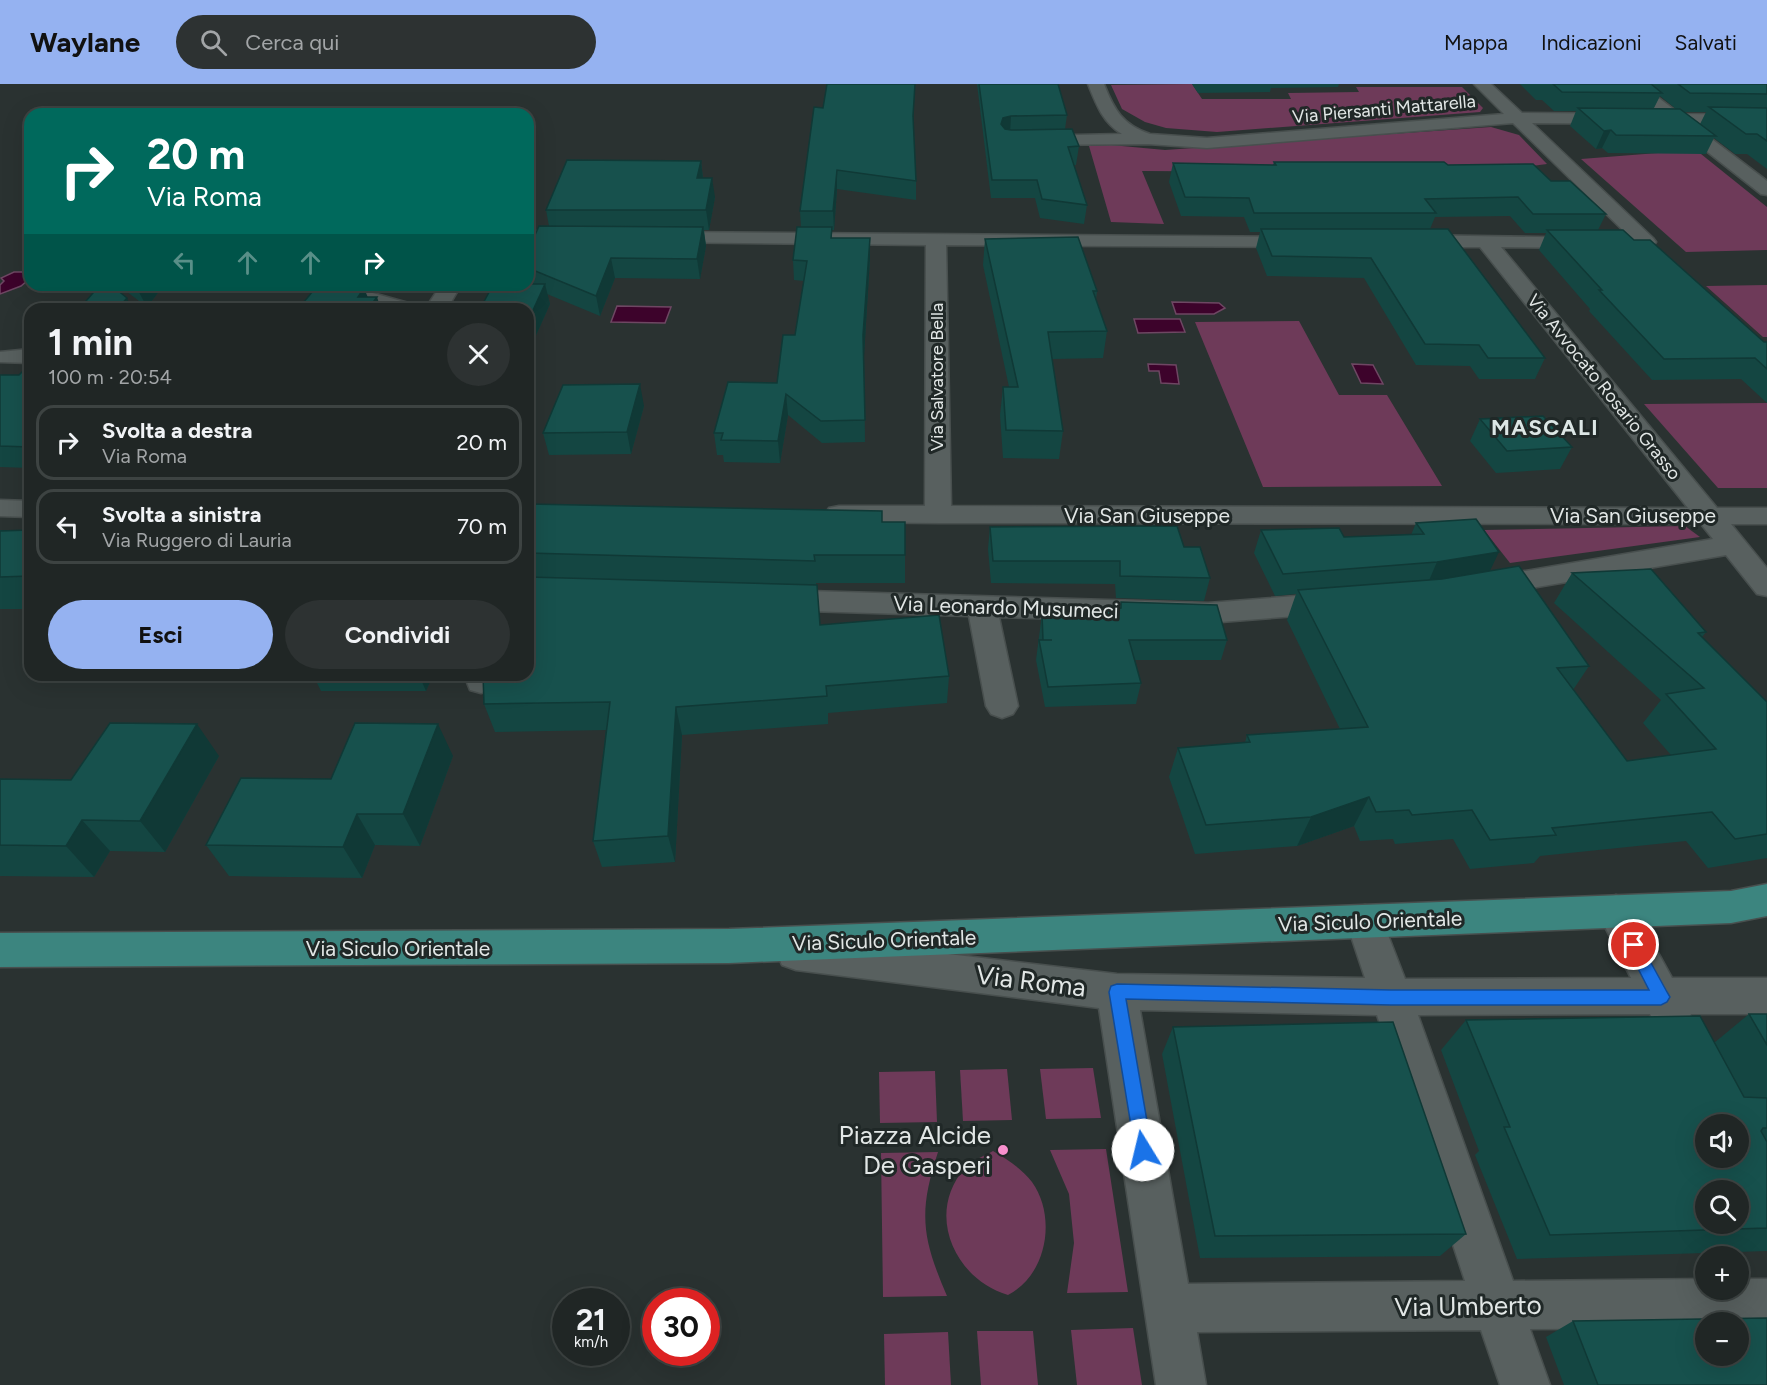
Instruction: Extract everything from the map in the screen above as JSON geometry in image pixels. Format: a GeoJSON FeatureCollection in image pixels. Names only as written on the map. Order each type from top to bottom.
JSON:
{"type":"FeatureCollection","features":[{"type":"Feature","properties":{"kind":"main road","name":"Via Siculo Orientale"},"geometry":{"type":"LineString","coordinates":[[0,950],[729,946],[1731,907],[1767,900]]}},
{"type":"Feature","properties":{"kind":"street"},"geometry":{"type":"LineString","coordinates":[[1096,84],[1105,110],[1117,126],[1148,139]]}},
{"type":"Feature","properties":{"kind":"street"},"geometry":{"type":"LineString","coordinates":[[1390,241],[1646,242],[1482,84]]}},
{"type":"Feature","properties":{"kind":"street"},"geometry":{"type":"LineString","coordinates":[[1630,84],[1767,190]]}},
{"type":"Feature","properties":{"kind":"street","name":"Via Piersanti Mattarella"},"geometry":{"type":"LineString","coordinates":[[1148,139],[1207,143],[1518,118],[1767,120]]}},
{"type":"Feature","properties":{"kind":"street"},"geometry":{"type":"LineString","coordinates":[[1020,141],[1148,139]]}},
{"type":"Feature","properties":{"kind":"street"},"geometry":{"type":"LineString","coordinates":[[534,237],[600,238]]}},
{"type":"Feature","properties":{"kind":"street"},"geometry":{"type":"LineString","coordinates":[[648,238],[1319,241]]}},
{"type":"Feature","properties":{"kind":"street","name":"Via Salvatore Bella"},"geometry":{"type":"LineString","coordinates":[[936,240],[938,515]]}},
{"type":"Feature","properties":{"kind":"street","name":"Via Avvocato Rosario Grasso"},"geometry":{"type":"LineString","coordinates":[[1486,242],[1767,587]]}},
{"type":"Feature","properties":{"kind":"street"},"geometry":{"type":"LineString","coordinates":[[342,291],[383,303]]}},
{"type":"Feature","properties":{"kind":"street"},"geometry":{"type":"LineString","coordinates":[[7,357],[24,356]]}},
{"type":"Feature","properties":{"kind":"street"},"geometry":{"type":"LineString","coordinates":[[0,508],[24,508]]}},
{"type":"Feature","properties":{"kind":"street","name":"Via San Giuseppe"},"geometry":{"type":"LineString","coordinates":[[809,514],[1767,516]]}},
{"type":"Feature","properties":{"kind":"street"},"geometry":{"type":"LineString","coordinates":[[1462,591],[1731,544]]}},
{"type":"Feature","properties":{"kind":"street","name":"Via Leonardo Musumeci"},"geometry":{"type":"LineString","coordinates":[[743,599],[1208,613],[1358,602]]}},
{"type":"Feature","properties":{"kind":"street"},"geometry":{"type":"LineString","coordinates":[[982,606],[1002,706]]}},
{"type":"Feature","properties":{"kind":"street"},"geometry":{"type":"LineString","coordinates":[[1616,911],[1687,1046]]}},
{"type":"Feature","properties":{"kind":"street"},"geometry":{"type":"LineString","coordinates":[[1365,921],[1525,1385]]}},
{"type":"Feature","properties":{"kind":"street","name":"Via Roma"},"geometry":{"type":"LineString","coordinates":[[729,946],[1117,992],[1391,997],[1767,996]]}},
{"type":"Feature","properties":{"kind":"street"},"geometry":{"type":"LineString","coordinates":[[1117,992],[1181,1385]]}},
{"type":"Feature","properties":{"kind":"street","name":"Via Umberto"},"geometry":{"type":"LineString","coordinates":[[1169,1308],[1767,1303]]}},
{"type":"Feature","properties":{"kind":"shaded area"},"geometry":{"type":"Polygon","coordinates":[[[1192,84],[1202,99],[1291,99],[1288,93],[1359,92],[1356,87],[1462,87],[1483,108],[1480,112],[1217,132],[1166,128],[1145,122],[1122,109],[1111,85],[1192,84]]]}},
{"type":"Feature","properties":{"kind":"shaded area"},"geometry":{"type":"Polygon","coordinates":[[[1491,127],[1519,135],[1547,164],[1477,173],[1142,171],[1164,224],[1111,222],[1089,146],[1111,145],[1165,150],[1491,127]]]}},
{"type":"Feature","properties":{"kind":"shaded area"},"geometry":{"type":"Polygon","coordinates":[[[1696,150],[1767,207],[1767,250],[1686,252],[1581,159],[1696,150]]]}},
{"type":"Feature","properties":{"kind":"shaded area"},"geometry":{"type":"Polygon","coordinates":[[[14,272],[24,272],[24,283],[0,294],[0,285],[4,281],[1,278],[14,272]]]}},
{"type":"Feature","properties":{"kind":"shaded area"},"geometry":{"type":"Polygon","coordinates":[[[1767,285],[1767,337],[1763,337],[1706,286],[1767,285]]]}},
{"type":"Feature","properties":{"kind":"shaded area"},"geometry":{"type":"Polygon","coordinates":[[[1172,302],[1219,303],[1225,308],[1214,314],[1176,314],[1172,302]]]}},
{"type":"Feature","properties":{"kind":"shaded area"},"geometry":{"type":"Polygon","coordinates":[[[617,306],[671,307],[665,323],[611,322],[617,306]]]}},
{"type":"Feature","properties":{"kind":"shaded area"},"geometry":{"type":"Polygon","coordinates":[[[1134,319],[1180,319],[1185,332],[1138,333],[1134,319]]]}},
{"type":"Feature","properties":{"kind":"shaded area"},"geometry":{"type":"Polygon","coordinates":[[[1299,321],[1339,395],[1387,395],[1442,486],[1263,487],[1195,322],[1299,321]]]}},
{"type":"Feature","properties":{"kind":"shaded area"},"geometry":{"type":"Polygon","coordinates":[[[1148,364],[1176,365],[1179,384],[1161,383],[1159,371],[1149,371],[1148,364]]]}},
{"type":"Feature","properties":{"kind":"shaded area"},"geometry":{"type":"Polygon","coordinates":[[[1352,364],[1373,365],[1383,384],[1361,383],[1352,364]]]}},
{"type":"Feature","properties":{"kind":"shaded area"},"geometry":{"type":"Polygon","coordinates":[[[1767,403],[1767,488],[1718,488],[1644,404],[1767,403]]]}},
{"type":"Feature","properties":{"kind":"shaded area"},"geometry":{"type":"Polygon","coordinates":[[[1685,526],[1700,537],[1510,563],[1484,530],[1685,526]]]}},
{"type":"Feature","properties":{"kind":"shaded area"},"geometry":{"type":"Polygon","coordinates":[[[1093,1068],[1101,1118],[1046,1119],[1040,1069],[1093,1068]]]}},
{"type":"Feature","properties":{"kind":"shaded area"},"geometry":{"type":"Polygon","coordinates":[[[1007,1069],[1012,1120],[963,1121],[960,1070],[1007,1069]]]}},
{"type":"Feature","properties":{"kind":"shaded area"},"geometry":{"type":"Polygon","coordinates":[[[935,1071],[937,1122],[880,1123],[879,1072],[935,1071]]]}},
{"type":"Feature","properties":{"kind":"shaded area"},"geometry":{"type":"Polygon","coordinates":[[[1106,1149],[1128,1292],[1067,1293],[1074,1243],[1069,1194],[1050,1150],[1106,1149]]]}},
{"type":"Feature","properties":{"kind":"shaded area"},"geometry":{"type":"Polygon","coordinates":[[[993,1151],[1019,1168],[1032,1182],[1040,1196],[1046,1228],[1044,1244],[1032,1274],[1008,1295],[989,1287],[973,1275],[960,1260],[951,1242],[947,1224],[947,1205],[953,1186],[968,1165],[993,1151]]]}},
{"type":"Feature","properties":{"kind":"shaded area"},"geometry":{"type":"Polygon","coordinates":[[[938,1152],[927,1192],[926,1225],[932,1258],[947,1296],[883,1297],[881,1153],[938,1152]]]}},
{"type":"Feature","properties":{"kind":"shaded area"},"geometry":{"type":"Polygon","coordinates":[[[1133,1328],[1142,1385],[1077,1385],[1071,1330],[1133,1328]]]}},
{"type":"Feature","properties":{"kind":"shaded area"},"geometry":{"type":"Polygon","coordinates":[[[977,1331],[1033,1331],[1038,1385],[981,1385],[977,1331]]]}},
{"type":"Feature","properties":{"kind":"shaded area"},"geometry":{"type":"Polygon","coordinates":[[[948,1332],[951,1385],[885,1385],[884,1334],[948,1332]]]}},
{"type":"Feature","properties":{"kind":"building"},"geometry":{"type":"Polygon","coordinates":[[[827,84],[915,84],[913,116],[916,181],[837,170],[833,211],[800,211],[814,107],[823,108],[827,84]]]}},
{"type":"Feature","properties":{"kind":"building"},"geometry":{"type":"Polygon","coordinates":[[[979,84],[1058,84],[1067,115],[1011,116],[1003,118],[1001,124],[1005,129],[1011,130],[1072,129],[1079,146],[1068,147],[1087,205],[1042,199],[1037,180],[992,180],[979,84]]]}},
{"type":"Feature","properties":{"kind":"building"},"geometry":{"type":"Polygon","coordinates":[[[1553,84],[1651,84],[1662,93],[1562,92],[1553,84]]]}},
{"type":"Feature","properties":{"kind":"building"},"geometry":{"type":"Polygon","coordinates":[[[1678,84],[1767,84],[1767,94],[1690,93],[1678,84]]]}},
{"type":"Feature","properties":{"kind":"building"},"geometry":{"type":"Polygon","coordinates":[[[1709,107],[1767,108],[1767,141],[1757,134],[1746,134],[1709,107]]]}},
{"type":"Feature","properties":{"kind":"building"},"geometry":{"type":"Polygon","coordinates":[[[1578,108],[1680,109],[1716,136],[1616,135],[1611,130],[1604,131],[1578,108]]]}},
{"type":"Feature","properties":{"kind":"building"},"geometry":{"type":"Polygon","coordinates":[[[567,160],[701,161],[697,178],[712,178],[706,210],[546,210],[567,160]]]}},
{"type":"Feature","properties":{"kind":"building"},"geometry":{"type":"Polygon","coordinates":[[[1274,162],[1533,164],[1551,181],[1570,181],[1606,214],[1533,214],[1518,197],[1425,199],[1436,213],[1254,213],[1249,198],[1185,197],[1173,163],[1276,165],[1274,162]]]}},
{"type":"Feature","properties":{"kind":"building"},"geometry":{"type":"Polygon","coordinates":[[[539,226],[703,227],[697,259],[611,258],[596,296],[534,270],[534,237],[539,226]]]}},
{"type":"Feature","properties":{"kind":"building"},"geometry":{"type":"Polygon","coordinates":[[[797,227],[832,227],[831,238],[870,238],[863,335],[865,420],[821,421],[786,394],[778,441],[721,440],[723,433],[714,433],[728,382],[777,383],[783,335],[795,335],[807,261],[793,260],[797,227]]]}},
{"type":"Feature","properties":{"kind":"building"},"geometry":{"type":"Polygon","coordinates":[[[1261,229],[1448,229],[1545,358],[1488,358],[1479,345],[1425,344],[1371,258],[1272,256],[1261,229]]]}},
{"type":"Feature","properties":{"kind":"building"},"geometry":{"type":"Polygon","coordinates":[[[1547,230],[1623,230],[1634,240],[1650,240],[1764,342],[1767,342],[1767,369],[1755,358],[1664,359],[1547,230]]]}},
{"type":"Feature","properties":{"kind":"building"},"geometry":{"type":"Polygon","coordinates":[[[1078,237],[1097,291],[1093,291],[1107,331],[1048,332],[1063,431],[1006,430],[1003,387],[1018,387],[985,239],[1078,237]]]}},
{"type":"Feature","properties":{"kind":"building"},"geometry":{"type":"Polygon","coordinates":[[[534,284],[545,284],[534,308],[534,303],[483,303],[490,291],[534,291],[534,284]]]}},
{"type":"Feature","properties":{"kind":"building"},"geometry":{"type":"Polygon","coordinates":[[[95,291],[118,291],[127,298],[122,303],[84,303],[95,291]]]}},
{"type":"Feature","properties":{"kind":"building"},"geometry":{"type":"Polygon","coordinates":[[[313,291],[362,291],[358,297],[377,297],[372,303],[303,303],[313,291]]]}},
{"type":"Feature","properties":{"kind":"building"},"geometry":{"type":"Polygon","coordinates":[[[24,370],[24,447],[0,446],[0,375],[19,375],[24,370]]]}},
{"type":"Feature","properties":{"kind":"building"},"geometry":{"type":"Polygon","coordinates":[[[640,384],[627,432],[543,433],[563,385],[640,384]]]}},
{"type":"Feature","properties":{"kind":"building"},"geometry":{"type":"Polygon","coordinates":[[[1543,416],[1572,447],[1507,451],[1480,419],[1543,416]]]}},
{"type":"Feature","properties":{"kind":"building"},"geometry":{"type":"Polygon","coordinates":[[[534,504],[882,511],[882,522],[905,522],[905,555],[814,555],[815,561],[534,553],[534,504]]]}},
{"type":"Feature","properties":{"kind":"building"},"geometry":{"type":"Polygon","coordinates":[[[1476,519],[1499,552],[1437,562],[1283,574],[1261,530],[1339,528],[1344,537],[1424,534],[1416,523],[1476,519]]]}},
{"type":"Feature","properties":{"kind":"building"},"geometry":{"type":"Polygon","coordinates":[[[1177,526],[1184,547],[1200,547],[1210,578],[1120,576],[1120,561],[993,561],[990,527],[1177,526]]]}},
{"type":"Feature","properties":{"kind":"building"},"geometry":{"type":"Polygon","coordinates":[[[24,530],[24,576],[0,577],[0,531],[24,530]]]}},
{"type":"Feature","properties":{"kind":"building"},"geometry":{"type":"Polygon","coordinates":[[[1519,566],[1589,666],[1557,668],[1627,761],[1716,749],[1666,694],[1704,688],[1572,573],[1651,569],[1706,632],[1698,633],[1767,702],[1767,834],[1735,839],[1712,812],[1552,828],[1556,835],[1490,840],[1472,810],[1412,815],[1409,810],[1376,812],[1369,797],[1311,817],[1206,825],[1178,748],[1250,742],[1247,735],[1368,727],[1298,590],[1442,579],[1519,566]]]}},
{"type":"Feature","properties":{"kind":"building"},"geometry":{"type":"Polygon","coordinates":[[[534,577],[817,585],[820,625],[939,615],[949,676],[826,686],[827,696],[676,707],[668,836],[593,841],[610,702],[484,704],[483,681],[534,681],[534,577]]]}},
{"type":"Feature","properties":{"kind":"building"},"geometry":{"type":"Polygon","coordinates":[[[1121,602],[1217,605],[1227,640],[1129,640],[1141,683],[1048,687],[1039,640],[1043,640],[1042,614],[1121,608],[1121,602]]]}},
{"type":"Feature","properties":{"kind":"building"},"geometry":{"type":"Polygon","coordinates":[[[110,723],[197,724],[140,821],[82,820],[66,846],[0,845],[0,779],[71,780],[110,723]]]}},
{"type":"Feature","properties":{"kind":"building"},"geometry":{"type":"Polygon","coordinates":[[[355,723],[438,724],[403,814],[357,814],[343,847],[206,845],[241,778],[331,779],[355,723]]]}},
{"type":"Feature","properties":{"kind":"building"},"geometry":{"type":"Polygon","coordinates":[[[1749,1014],[1767,1014],[1767,1045],[1749,1014]]]}},
{"type":"Feature","properties":{"kind":"building"},"geometry":{"type":"Polygon","coordinates":[[[1700,1016],[1744,1097],[1767,1098],[1767,1128],[1761,1131],[1767,1142],[1767,1228],[1749,1229],[1749,1180],[1695,1180],[1695,1230],[1550,1235],[1504,1127],[1510,1127],[1466,1020],[1700,1016]]]}},
{"type":"Feature","properties":{"kind":"building"},"geometry":{"type":"Polygon","coordinates":[[[1393,1022],[1466,1234],[1215,1236],[1173,1027],[1393,1022]]]}},
{"type":"Feature","properties":{"kind":"building"},"geometry":{"type":"Polygon","coordinates":[[[1749,1318],[1767,1318],[1767,1385],[1598,1385],[1573,1321],[1695,1319],[1695,1366],[1749,1366],[1749,1318]]]}},
{"type":"Feature","properties":{"kind":"place","name":"Piazza Alcide De Gasperi"},"geometry":{"type":"Point","coordinates":[1003,1150]}},
{"type":"Feature","properties":{"kind":"district","name":"MASCALI"},"geometry":{"type":"Point","coordinates":[1545,427]}},
{"type":"Feature","properties":{"kind":"route"},"geometry":{"type":"LineString","coordinates":[[1143,1150],[1117,992],[1391,997],[1661,997],[1634,945]]}}]}
